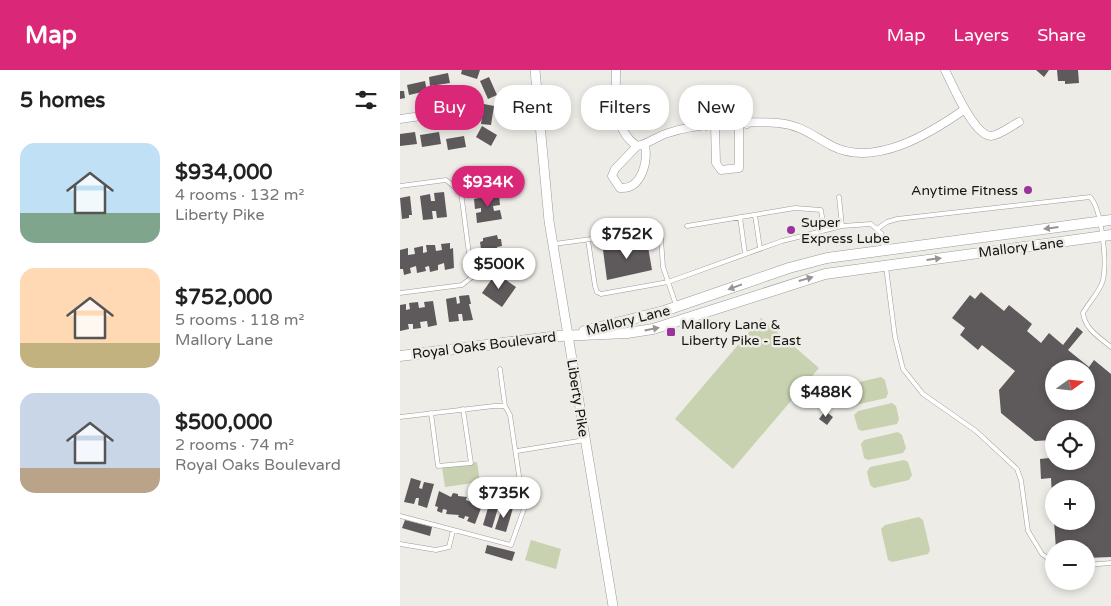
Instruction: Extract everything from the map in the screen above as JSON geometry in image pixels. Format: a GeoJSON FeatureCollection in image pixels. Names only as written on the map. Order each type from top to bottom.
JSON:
{"type":"FeatureCollection","features":[{"type":"Feature","properties":{"kind":"main road","name":"Mallory Lane"},"geometry":{"type":"LineString","coordinates":[[569,335],[676,308],[789,268],[828,258],[1111,220]]}},
{"type":"Feature","properties":{"kind":"main road","name":"Mallory Lane"},"geometry":{"type":"LineString","coordinates":[[569,335],[628,333],[653,329],[695,317],[810,278],[886,265],[1106,236]]}},
{"type":"Feature","properties":{"kind":"main road"},"geometry":{"type":"LineString","coordinates":[[884,250],[886,265]]}},
{"type":"Feature","properties":{"kind":"main road","name":"Royal Oaks Boulevard"},"geometry":{"type":"LineString","coordinates":[[400,356],[569,335]]}},
{"type":"Feature","properties":{"kind":"street","name":"Liberty Pike"},"geometry":{"type":"LineString","coordinates":[[535,70],[543,171],[553,244],[613,606]]}},
{"type":"Feature","properties":{"kind":"street"},"geometry":{"type":"LineString","coordinates":[[616,70],[616,110],[620,126],[641,145],[646,164],[634,184],[626,188],[620,188],[612,176],[615,169],[641,145],[668,132],[681,130]]}},
{"type":"Feature","properties":{"kind":"street"},"geometry":{"type":"LineString","coordinates":[[945,70],[965,109],[979,130],[986,135],[993,136],[1019,122]]}},
{"type":"Feature","properties":{"kind":"street"},"geometry":{"type":"LineString","coordinates":[[753,124],[793,125],[805,129],[833,146],[849,152],[861,153],[896,147],[914,141],[965,109]]}},
{"type":"Feature","properties":{"kind":"street"},"geometry":{"type":"LineString","coordinates":[[400,119],[415,117]]}},
{"type":"Feature","properties":{"kind":"street"},"geometry":{"type":"LineString","coordinates":[[714,130],[716,163],[721,170],[733,171],[739,168],[742,130]]}},
{"type":"Feature","properties":{"kind":"lane"},"geometry":{"type":"LineString","coordinates":[[400,186],[446,180],[461,192],[472,277],[462,285],[400,293]]}},
{"type":"Feature","properties":{"kind":"lane"},"geometry":{"type":"LineString","coordinates":[[878,229],[887,222],[897,219],[1083,196],[1090,197],[1094,201],[1099,222],[1106,236],[1103,280],[1083,313],[1088,328],[1111,347]]}},
{"type":"Feature","properties":{"kind":"lane"},"geometry":{"type":"LineString","coordinates":[[838,197],[842,226]]}},
{"type":"Feature","properties":{"kind":"lane"},"geometry":{"type":"LineString","coordinates":[[687,226],[795,208],[821,210],[824,230]]}},
{"type":"Feature","properties":{"kind":"lane"},"geometry":{"type":"LineString","coordinates":[[755,215],[760,248]]}},
{"type":"Feature","properties":{"kind":"lane"},"geometry":{"type":"LineString","coordinates":[[740,218],[745,254]]}},
{"type":"Feature","properties":{"kind":"lane"},"geometry":{"type":"LineString","coordinates":[[588,240],[595,286],[597,292],[601,294],[668,282],[760,248],[842,226],[862,223],[871,224],[881,233],[884,250]]}},
{"type":"Feature","properties":{"kind":"lane"},"geometry":{"type":"LineString","coordinates":[[553,244],[651,230],[658,234],[661,239],[663,267],[676,308]]}},
{"type":"Feature","properties":{"kind":"lane"},"geometry":{"type":"LineString","coordinates":[[886,265],[895,337],[903,369],[923,394],[976,431],[1017,469],[1021,480],[1028,531],[1045,556]]}},
{"type":"Feature","properties":{"kind":"lane"},"geometry":{"type":"LineString","coordinates":[[400,516],[511,545],[524,509],[517,450],[510,415],[504,406],[500,369]]}},
{"type":"Feature","properties":{"kind":"lane"},"geometry":{"type":"LineString","coordinates":[[400,417],[504,406]]}},
{"type":"Feature","properties":{"kind":"lane"},"geometry":{"type":"LineString","coordinates":[[431,413],[438,466],[471,462],[463,409]]}},
{"type":"Feature","properties":{"kind":"lane"},"geometry":{"type":"LineString","coordinates":[[517,450],[585,440]]}},
{"type":"Feature","properties":{"kind":"lane"},"geometry":{"type":"LineString","coordinates":[[400,544],[436,550],[449,547],[453,530]]}},
{"type":"Feature","properties":{"kind":"lane"},"geometry":{"type":"LineString","coordinates":[[1095,565],[1111,564]]}},
{"type":"Feature","properties":{"kind":"green space"},"geometry":{"type":"Polygon","coordinates":[[[761,318],[819,368],[733,469],[675,419],[761,318]]]}},
{"type":"Feature","properties":{"kind":"green space"},"geometry":{"type":"Polygon","coordinates":[[[881,377],[885,380],[888,393],[886,398],[851,406],[847,403],[843,389],[846,385],[881,377]]]}},
{"type":"Feature","properties":{"kind":"green space"},"geometry":{"type":"Polygon","coordinates":[[[892,403],[896,406],[899,419],[897,424],[862,431],[858,429],[854,415],[858,411],[892,403]]]}},
{"type":"Feature","properties":{"kind":"green space"},"geometry":{"type":"Polygon","coordinates":[[[898,432],[902,435],[906,448],[903,453],[868,460],[864,458],[861,444],[864,440],[898,432]]]}},
{"type":"Feature","properties":{"kind":"green space"},"geometry":{"type":"Polygon","coordinates":[[[904,460],[908,462],[912,475],[909,480],[874,488],[870,485],[867,472],[870,467],[904,460]]]}},
{"type":"Feature","properties":{"kind":"green space"},"geometry":{"type":"Polygon","coordinates":[[[477,462],[480,482],[445,487],[442,467],[477,462]]]}},
{"type":"Feature","properties":{"kind":"green space"},"geometry":{"type":"Polygon","coordinates":[[[919,517],[923,520],[930,550],[928,554],[892,562],[888,560],[881,529],[885,525],[919,517]]]}},
{"type":"Feature","properties":{"kind":"green space"},"geometry":{"type":"Polygon","coordinates":[[[531,540],[561,549],[556,569],[525,560],[531,540]]]}},
{"type":"Feature","properties":{"kind":"building"},"geometry":{"type":"Polygon","coordinates":[[[462,70],[480,70],[477,79],[461,74],[462,70]]]}},
{"type":"Feature","properties":{"kind":"building"},"geometry":{"type":"Polygon","coordinates":[[[1036,70],[1049,70],[1044,77],[1036,70]]]}},
{"type":"Feature","properties":{"kind":"building"},"geometry":{"type":"Polygon","coordinates":[[[1057,70],[1078,70],[1079,83],[1065,84],[1065,81],[1058,81],[1057,70]]]}},
{"type":"Feature","properties":{"kind":"building"},"geometry":{"type":"Polygon","coordinates":[[[448,73],[450,83],[430,85],[429,77],[448,73]]]}},
{"type":"Feature","properties":{"kind":"building"},"geometry":{"type":"Polygon","coordinates":[[[489,77],[494,88],[494,96],[488,99],[484,85],[482,85],[480,81],[489,77]]]}},
{"type":"Feature","properties":{"kind":"building"},"geometry":{"type":"Polygon","coordinates":[[[425,81],[426,85],[415,85],[415,94],[409,95],[407,85],[425,81]]]}},
{"type":"Feature","properties":{"kind":"building"},"geometry":{"type":"Polygon","coordinates":[[[400,91],[404,91],[405,98],[400,99],[400,91]]]}},
{"type":"Feature","properties":{"kind":"building"},"geometry":{"type":"Polygon","coordinates":[[[484,104],[494,106],[491,125],[484,124],[484,104]]]}},
{"type":"Feature","properties":{"kind":"building"},"geometry":{"type":"Polygon","coordinates":[[[484,127],[497,135],[491,146],[476,137],[480,130],[484,130],[484,127]]]}},
{"type":"Feature","properties":{"kind":"building"},"geometry":{"type":"Polygon","coordinates":[[[415,132],[417,144],[400,146],[400,134],[415,132]]]}},
{"type":"Feature","properties":{"kind":"building"},"geometry":{"type":"Polygon","coordinates":[[[439,132],[441,144],[422,147],[420,135],[439,132]]]}},
{"type":"Feature","properties":{"kind":"building"},"geometry":{"type":"Polygon","coordinates":[[[464,136],[466,147],[448,150],[446,139],[464,136]]]}},
{"type":"Feature","properties":{"kind":"building"},"geometry":{"type":"Polygon","coordinates":[[[444,192],[447,217],[437,218],[436,211],[432,211],[433,219],[423,220],[420,196],[430,194],[431,201],[435,201],[434,193],[444,192]]]}},
{"type":"Feature","properties":{"kind":"building"},"geometry":{"type":"Polygon","coordinates":[[[490,192],[491,197],[499,195],[500,205],[493,206],[494,211],[500,210],[502,219],[477,223],[476,213],[481,212],[481,208],[475,209],[474,199],[483,197],[482,193],[490,192]]]}},
{"type":"Feature","properties":{"kind":"building"},"geometry":{"type":"Polygon","coordinates":[[[410,196],[412,215],[409,215],[409,218],[402,219],[400,198],[410,196]]]}},
{"type":"Feature","properties":{"kind":"building"},"geometry":{"type":"Polygon","coordinates":[[[497,235],[498,239],[501,239],[502,246],[497,247],[498,255],[503,254],[504,261],[501,262],[502,265],[488,268],[487,263],[483,264],[482,258],[488,257],[486,248],[481,249],[480,242],[483,241],[483,238],[497,235]]]}},
{"type":"Feature","properties":{"kind":"building"},"geometry":{"type":"Polygon","coordinates":[[[647,241],[652,270],[607,280],[603,250],[647,241]]]}},
{"type":"Feature","properties":{"kind":"building"},"geometry":{"type":"Polygon","coordinates":[[[450,243],[450,249],[453,248],[454,268],[445,270],[444,263],[438,265],[438,270],[430,272],[429,266],[425,267],[426,271],[417,273],[416,266],[410,268],[411,273],[404,275],[403,269],[400,269],[400,250],[408,248],[408,255],[415,254],[414,248],[423,246],[423,253],[427,252],[426,245],[435,245],[436,251],[442,250],[441,244],[450,243]]]}},
{"type":"Feature","properties":{"kind":"building"},"geometry":{"type":"Polygon","coordinates":[[[496,273],[516,287],[502,307],[482,293],[496,273]]]}},
{"type":"Feature","properties":{"kind":"building"},"geometry":{"type":"Polygon","coordinates":[[[981,292],[1004,311],[1009,305],[1032,324],[1027,331],[1041,343],[1049,333],[1063,345],[1077,327],[1083,332],[1068,350],[1080,360],[1045,360],[1045,410],[1095,410],[1095,361],[1111,374],[1111,557],[1095,558],[1095,540],[1055,540],[1055,530],[1095,530],[1095,480],[1041,479],[1040,459],[1045,458],[1045,470],[1095,470],[1095,420],[1045,420],[1045,440],[1035,441],[1001,413],[999,390],[1015,371],[982,345],[978,350],[960,335],[965,328],[952,318],[970,295],[975,299],[981,292]]]}},
{"type":"Feature","properties":{"kind":"building"},"geometry":{"type":"Polygon","coordinates":[[[469,295],[473,320],[463,321],[462,314],[458,314],[459,321],[449,322],[446,299],[456,297],[457,304],[460,303],[459,296],[469,295]]]}},
{"type":"Feature","properties":{"kind":"building"},"geometry":{"type":"Polygon","coordinates":[[[433,301],[437,325],[428,327],[427,321],[420,322],[421,328],[413,329],[413,324],[408,324],[409,329],[400,331],[400,305],[406,304],[406,310],[410,309],[409,303],[418,302],[419,308],[425,307],[424,302],[433,301]]]}},
{"type":"Feature","properties":{"kind":"building"},"geometry":{"type":"Polygon","coordinates":[[[825,411],[833,417],[827,425],[819,419],[825,411]]]}},
{"type":"Feature","properties":{"kind":"building"},"geometry":{"type":"Polygon","coordinates":[[[411,478],[421,481],[419,488],[422,489],[424,482],[434,484],[427,508],[418,505],[419,498],[416,498],[414,504],[404,502],[411,478]]]}},
{"type":"Feature","properties":{"kind":"building"},"geometry":{"type":"Polygon","coordinates":[[[439,491],[451,497],[453,493],[458,494],[458,496],[467,497],[466,500],[476,504],[477,500],[483,503],[475,524],[467,521],[469,517],[465,516],[464,519],[458,517],[459,515],[446,514],[447,510],[443,509],[442,513],[437,511],[438,507],[435,506],[439,491]]]}},
{"type":"Feature","properties":{"kind":"building"},"geometry":{"type":"Polygon","coordinates":[[[490,501],[499,505],[492,528],[483,525],[490,501]]]}},
{"type":"Feature","properties":{"kind":"building"},"geometry":{"type":"Polygon","coordinates":[[[503,505],[513,508],[506,532],[495,529],[503,505]]]}},
{"type":"Feature","properties":{"kind":"building"},"geometry":{"type":"Polygon","coordinates":[[[405,520],[432,527],[430,536],[402,528],[405,520]]]}},
{"type":"Feature","properties":{"kind":"building"},"geometry":{"type":"Polygon","coordinates":[[[487,545],[515,552],[512,561],[485,553],[487,545]]]}},
{"type":"Feature","properties":{"kind":"place","name":"Anytime Fitness"},"geometry":{"type":"Point","coordinates":[1028,190]}},
{"type":"Feature","properties":{"kind":"place","name":"Super Express Lube"},"geometry":{"type":"Point","coordinates":[791,230]}},
{"type":"Feature","properties":{"kind":"place","name":"Mallory Lane & Liberty Pike - East"},"geometry":{"type":"Point","coordinates":[671,332]}}]}
